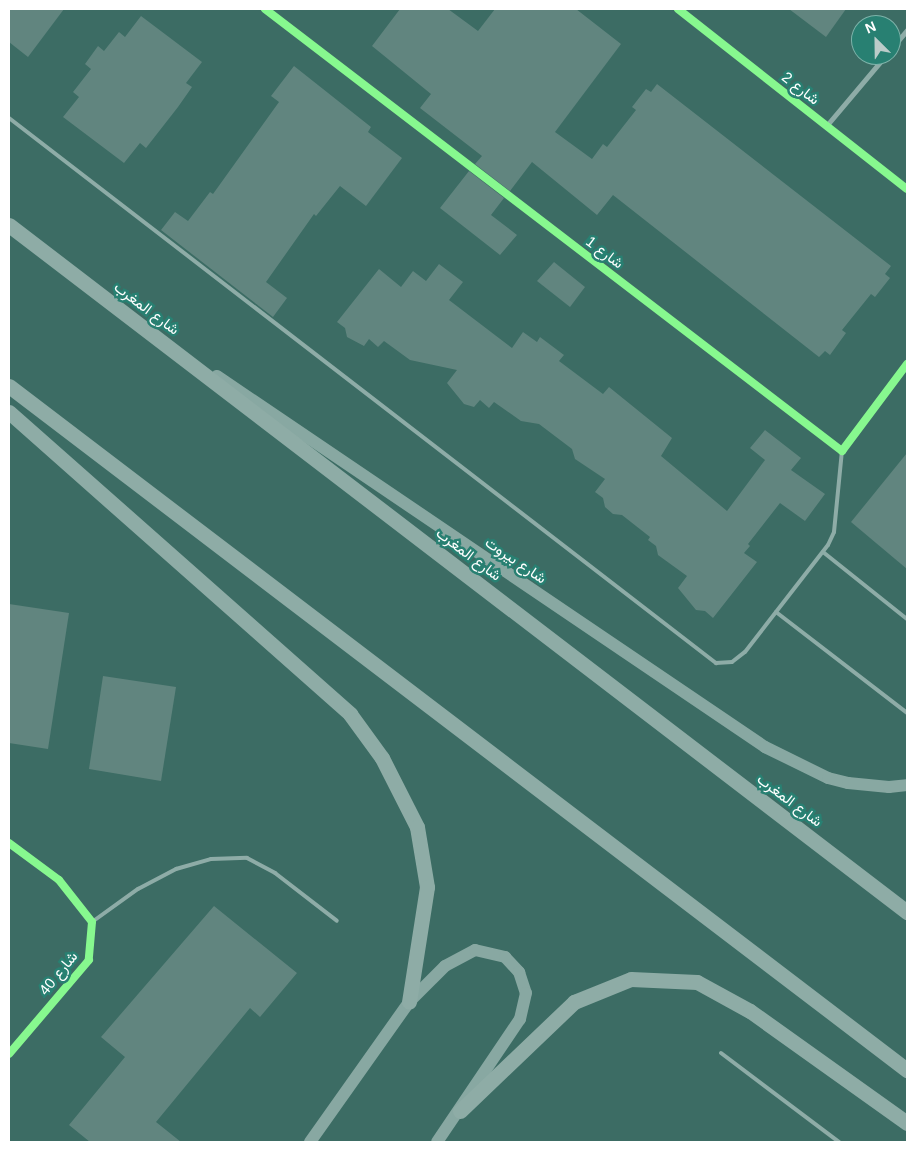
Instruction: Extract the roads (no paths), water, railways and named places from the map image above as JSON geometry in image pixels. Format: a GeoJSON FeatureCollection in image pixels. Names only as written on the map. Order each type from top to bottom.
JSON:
{"type":"FeatureCollection","features":[{"type":"Feature","properties":{"kind":"highway","name":"شارع المغرب"},"geometry":{"type":"LineString","coordinates":[[9,224],[907,912]]}},
{"type":"Feature","properties":{"kind":"highway"},"geometry":{"type":"LineString","coordinates":[[9,386],[907,1070]]}},
{"type":"Feature","properties":{"kind":"highway"},"geometry":{"type":"LineString","coordinates":[[9,412],[350,714],[382,758],[418,827],[427,887],[409,1002]]}},
{"type":"Feature","properties":{"kind":"highway"},"geometry":{"type":"LineString","coordinates":[[460,1111],[574,1002],[631,979],[697,982],[750,1011],[907,1123]]}},
{"type":"Feature","properties":{"kind":"main road","name":"شارع بيروت"},"geometry":{"type":"LineString","coordinates":[[125,313],[765,747],[820,774],[848,783],[889,787],[907,785]]}},
{"type":"Feature","properties":{"kind":"main road"},"geometry":{"type":"LineString","coordinates":[[310,1142],[409,1002],[445,966],[475,950],[505,957],[519,972],[526,993],[520,1019],[460,1111],[437,1142]]}},
{"type":"Feature","properties":{"kind":"street","name":"شارع 1"},"geometry":{"type":"LineString","coordinates":[[265,9],[842,451]]}},
{"type":"Feature","properties":{"kind":"street","name":"شارع 2"},"geometry":{"type":"LineString","coordinates":[[678,9],[907,189]]}},
{"type":"Feature","properties":{"kind":"street"},"geometry":{"type":"LineString","coordinates":[[827,125],[878,65]]}},
{"type":"Feature","properties":{"kind":"street"},"geometry":{"type":"LineString","coordinates":[[842,451],[907,364]]}},
{"type":"Feature","properties":{"kind":"street"},"geometry":{"type":"LineString","coordinates":[[9,843],[59,880],[92,922]]}},
{"type":"Feature","properties":{"kind":"street","name":"شارع 40"},"geometry":{"type":"LineString","coordinates":[[9,1054],[88,960],[92,922]]}},
{"type":"Feature","properties":{"kind":"lane"},"geometry":{"type":"LineString","coordinates":[[9,118],[710,660],[724,663],[738,658],[823,552],[834,532],[842,451]]}},
{"type":"Feature","properties":{"kind":"lane"},"geometry":{"type":"LineString","coordinates":[[823,552],[907,618]]}},
{"type":"Feature","properties":{"kind":"lane"},"geometry":{"type":"LineString","coordinates":[[776,612],[907,713]]}},
{"type":"Feature","properties":{"kind":"lane"},"geometry":{"type":"LineString","coordinates":[[92,922],[138,889],[176,868],[211,859],[247,858],[275,873],[337,921]]}},
{"type":"Feature","properties":{"kind":"lane"},"geometry":{"type":"LineString","coordinates":[[721,1053],[840,1142]]}}]}
